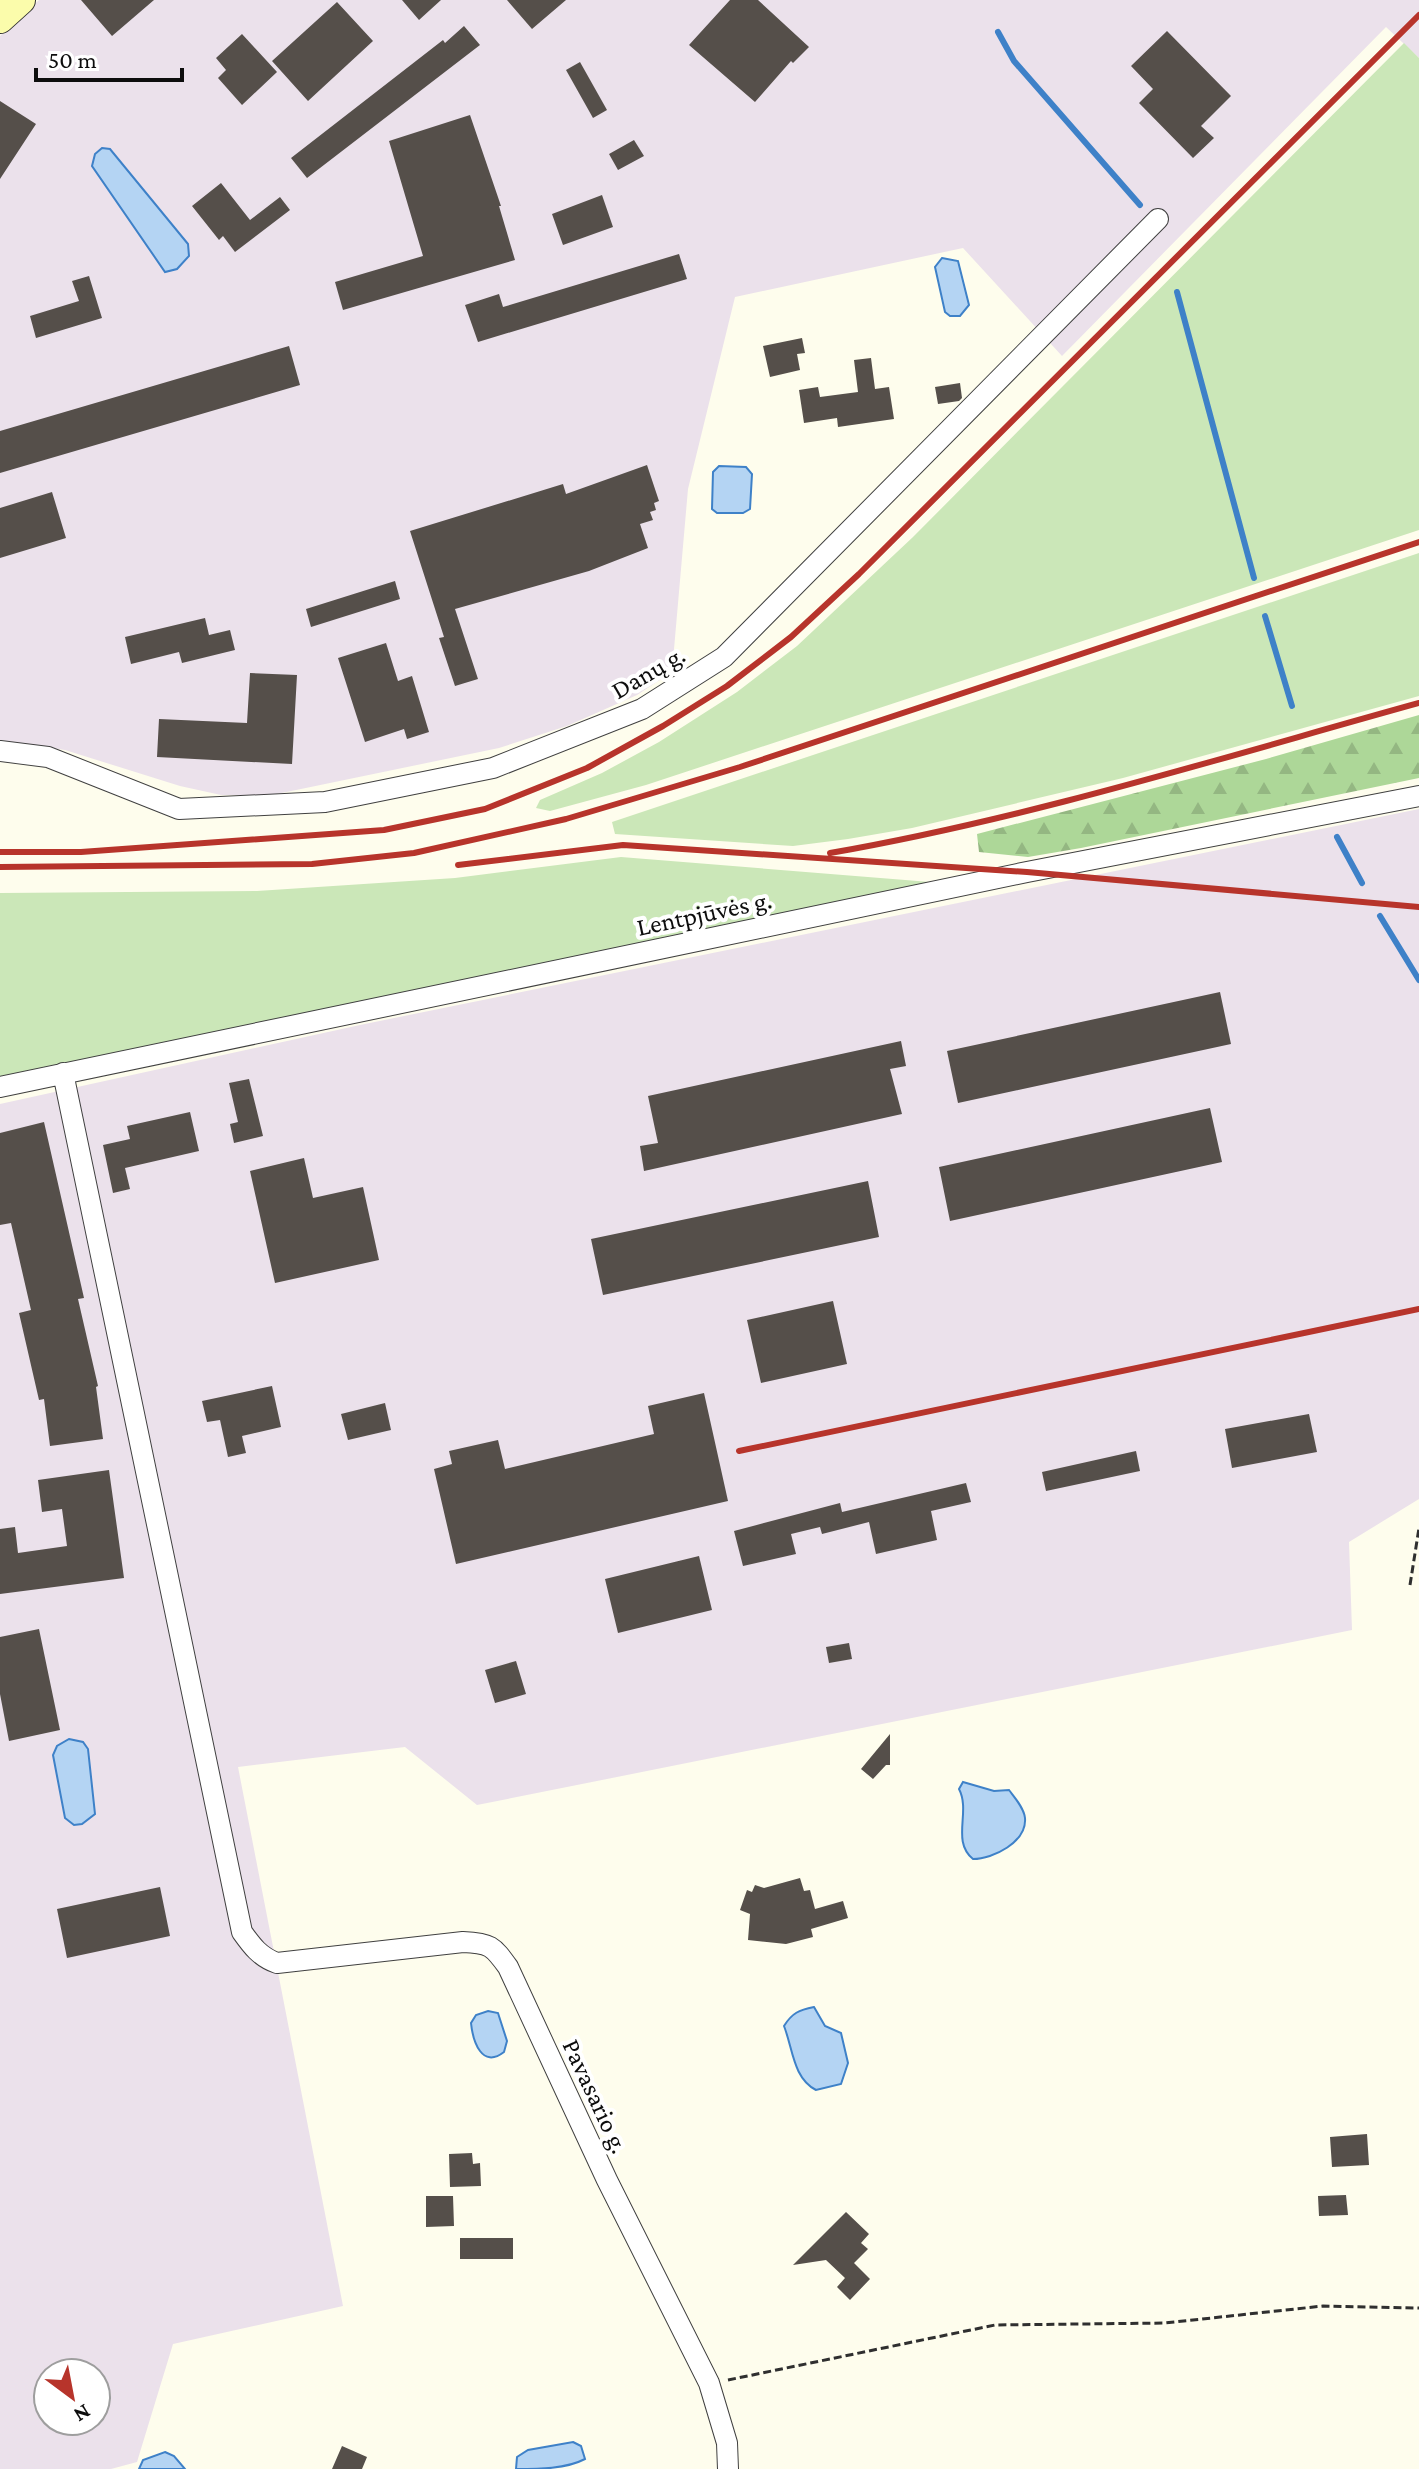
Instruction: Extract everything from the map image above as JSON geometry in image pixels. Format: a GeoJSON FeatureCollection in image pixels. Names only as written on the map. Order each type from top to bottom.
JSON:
{"type":"FeatureCollection","features":[{"type":"Feature","properties":{"kind":"main road"},"geometry":{"type":"LineString","coordinates":[[0,19],[21,0]]}},
{"type":"Feature","properties":{"kind":"street","name":"Danų g."},"geometry":{"type":"LineString","coordinates":[[0,751],[48,757],[179,809],[325,802],[493,768],[642,709],[724,657],[1158,219]]}},
{"type":"Feature","properties":{"kind":"street","name":"Lentpjūvės g."},"geometry":{"type":"LineString","coordinates":[[0,1087],[1027,872],[1419,796]]}},
{"type":"Feature","properties":{"kind":"street","name":"Pavasario g."},"geometry":{"type":"LineString","coordinates":[[63,1073],[242,1932],[265,1959],[277,1963],[463,1942],[485,1943],[496,1951],[508,1967],[607,2180],[709,2383],[727,2443],[728,2469]]}},
{"type":"Feature","properties":{"kind":"path"},"geometry":{"type":"LineString","coordinates":[[1410,1585],[1419,1528]]}},
{"type":"Feature","properties":{"kind":"path"},"geometry":{"type":"LineString","coordinates":[[709,2383],[995,2325],[1165,2323],[1323,2306],[1419,2308]]}},
{"type":"Feature","properties":{"kind":"shaded area"},"geometry":{"type":"Polygon","coordinates":[[[39,0],[1419,0],[1419,58],[1386,27],[1062,356],[963,248],[735,297],[688,489],[672,672],[637,695],[567,726],[499,748],[272,795],[221,795],[180,786],[65,750],[0,740],[0,36],[39,0]]]}},
{"type":"Feature","properties":{"kind":"shaded area"},"geometry":{"type":"Polygon","coordinates":[[[1419,809],[1419,1499],[1349,1542],[1352,1630],[477,1805],[405,1747],[238,1767],[343,2306],[173,2344],[137,2462],[111,2469],[0,2469],[0,1104],[360,1025],[1419,809]]]}},
{"type":"Feature","properties":{"kind":"green space"},"geometry":{"type":"Polygon","coordinates":[[[1404,43],[1419,58],[1419,530],[646,785],[550,811],[536,808],[540,800],[602,773],[659,742],[737,692],[797,646],[913,537],[1404,43]]]}},
{"type":"Feature","properties":{"kind":"green space"},"geometry":{"type":"Polygon","coordinates":[[[1419,553],[1419,696],[1123,778],[912,828],[848,839],[793,846],[615,834],[612,822],[1419,553]]]}},
{"type":"Feature","properties":{"kind":"green space"},"geometry":{"type":"Polygon","coordinates":[[[1419,715],[1419,778],[1028,857],[979,852],[977,834],[1266,759],[1419,715]]]}},
{"type":"Feature","properties":{"kind":"green space"},"geometry":{"type":"Polygon","coordinates":[[[621,857],[930,882],[0,1077],[0,893],[257,891],[455,878],[621,857]]]}},
{"type":"Feature","properties":{"kind":"water"},"geometry":{"type":"Polygon","coordinates":[[[102,148],[110,149],[188,244],[189,256],[177,269],[165,272],[92,166],[95,154],[102,148]]]}},
{"type":"Feature","properties":{"kind":"water"},"geometry":{"type":"Polygon","coordinates":[[[942,258],[958,261],[969,305],[960,316],[950,316],[945,312],[935,267],[942,258]]]}},
{"type":"Feature","properties":{"kind":"water"},"geometry":{"type":"Polygon","coordinates":[[[719,466],[746,467],[752,474],[750,509],[743,513],[717,513],[712,509],[713,472],[719,466]]]}},
{"type":"Feature","properties":{"kind":"water"},"geometry":{"type":"Polygon","coordinates":[[[69,1739],[83,1742],[88,1749],[95,1814],[82,1824],[74,1825],[65,1818],[53,1755],[57,1746],[69,1739]]]}},
{"type":"Feature","properties":{"kind":"water"},"geometry":{"type":"Polygon","coordinates":[[[963,1782],[994,1791],[1009,1790],[1025,1818],[1021,1835],[1015,1842],[990,1856],[973,1859],[963,1844],[963,1807],[959,1789],[963,1782]]]}},
{"type":"Feature","properties":{"kind":"water"},"geometry":{"type":"Polygon","coordinates":[[[814,2007],[825,2026],[841,2033],[848,2063],[841,2084],[816,2090],[798,2071],[784,2026],[796,2013],[814,2007]]]}},
{"type":"Feature","properties":{"kind":"water"},"geometry":{"type":"Polygon","coordinates":[[[488,2011],[498,2013],[507,2041],[504,2052],[490,2057],[480,2051],[471,2023],[476,2015],[488,2011]]]}},
{"type":"Feature","properties":{"kind":"water"},"geometry":{"type":"Polygon","coordinates":[[[573,2442],[581,2446],[585,2459],[561,2467],[516,2469],[517,2457],[528,2450],[573,2442]]]}},
{"type":"Feature","properties":{"kind":"water"},"geometry":{"type":"Polygon","coordinates":[[[165,2452],[174,2456],[185,2469],[139,2469],[143,2460],[165,2452]]]}},
{"type":"Feature","properties":{"kind":"building"},"geometry":{"type":"Polygon","coordinates":[[[81,0],[154,0],[112,36],[81,0]]]}},
{"type":"Feature","properties":{"kind":"building"},"geometry":{"type":"Polygon","coordinates":[[[402,0],[441,0],[419,20],[402,0]]]}},
{"type":"Feature","properties":{"kind":"building"},"geometry":{"type":"Polygon","coordinates":[[[507,0],[566,0],[532,29],[507,0]]]}},
{"type":"Feature","properties":{"kind":"building"},"geometry":{"type":"Polygon","coordinates":[[[730,0],[758,0],[809,47],[793,63],[791,61],[755,102],[689,45],[730,0]]]}},
{"type":"Feature","properties":{"kind":"building"},"geometry":{"type":"Polygon","coordinates":[[[337,2],[373,41],[308,101],[272,61],[337,2]]]}},
{"type":"Feature","properties":{"kind":"building"},"geometry":{"type":"Polygon","coordinates":[[[464,26],[480,45],[307,178],[291,158],[464,26]]]}},
{"type":"Feature","properties":{"kind":"building"},"geometry":{"type":"Polygon","coordinates":[[[1167,31],[1231,96],[1201,126],[1214,138],[1193,158],[1139,103],[1153,89],[1131,66],[1167,31]]]}},
{"type":"Feature","properties":{"kind":"building"},"geometry":{"type":"Polygon","coordinates":[[[242,34],[277,72],[242,105],[218,78],[226,70],[216,58],[242,34]]]}},
{"type":"Feature","properties":{"kind":"building"},"geometry":{"type":"Polygon","coordinates":[[[580,62],[607,110],[593,118],[566,70],[580,62]]]}},
{"type":"Feature","properties":{"kind":"building"},"geometry":{"type":"Polygon","coordinates":[[[0,101],[36,124],[0,179],[0,101]]]}},
{"type":"Feature","properties":{"kind":"building"},"geometry":{"type":"Polygon","coordinates":[[[470,115],[501,206],[515,260],[343,310],[335,282],[423,256],[389,141],[470,115]]]}},
{"type":"Feature","properties":{"kind":"building"},"geometry":{"type":"Polygon","coordinates":[[[634,140],[644,156],[618,170],[609,154],[634,140]]]}},
{"type":"Feature","properties":{"kind":"building"},"geometry":{"type":"Polygon","coordinates":[[[221,183],[250,220],[280,197],[290,210],[235,252],[223,236],[219,240],[192,206],[221,183]]]}},
{"type":"Feature","properties":{"kind":"building"},"geometry":{"type":"Polygon","coordinates":[[[602,195],[613,227],[563,245],[552,214],[602,195]]]}},
{"type":"Feature","properties":{"kind":"building"},"geometry":{"type":"Polygon","coordinates":[[[679,254],[687,279],[478,342],[465,305],[499,294],[503,307],[679,254]]]}},
{"type":"Feature","properties":{"kind":"building"},"geometry":{"type":"Polygon","coordinates":[[[89,276],[102,318],[36,338],[30,316],[79,301],[72,281],[89,276]]]}},
{"type":"Feature","properties":{"kind":"building"},"geometry":{"type":"Polygon","coordinates":[[[802,338],[805,353],[797,354],[800,370],[770,377],[763,346],[802,338]]]}},
{"type":"Feature","properties":{"kind":"building"},"geometry":{"type":"Polygon","coordinates":[[[289,346],[300,385],[0,473],[0,431],[289,346]]]}},
{"type":"Feature","properties":{"kind":"building"},"geometry":{"type":"Polygon","coordinates":[[[871,358],[875,389],[889,387],[894,419],[838,427],[837,418],[804,423],[799,390],[818,387],[820,397],[858,392],[854,360],[871,358]]]}},
{"type":"Feature","properties":{"kind":"building"},"geometry":{"type":"Polygon","coordinates":[[[960,383],[962,398],[959,401],[938,404],[935,387],[960,383]]]}},
{"type":"Feature","properties":{"kind":"building"},"geometry":{"type":"Polygon","coordinates":[[[647,465],[659,501],[654,503],[656,510],[650,512],[653,520],[640,524],[648,548],[589,571],[455,609],[478,679],[455,686],[439,638],[444,637],[410,531],[563,484],[566,494],[647,465]]]}},
{"type":"Feature","properties":{"kind":"building"},"geometry":{"type":"Polygon","coordinates":[[[52,492],[66,538],[0,558],[0,508],[52,492]]]}},
{"type":"Feature","properties":{"kind":"building"},"geometry":{"type":"Polygon","coordinates":[[[395,581],[400,599],[311,627],[306,609],[395,581]]]}},
{"type":"Feature","properties":{"kind":"building"},"geometry":{"type":"Polygon","coordinates":[[[205,618],[209,635],[230,630],[235,650],[182,663],[179,652],[131,664],[125,637],[205,618]]]}},
{"type":"Feature","properties":{"kind":"building"},"geometry":{"type":"Polygon","coordinates":[[[386,643],[398,681],[412,676],[429,732],[407,739],[404,729],[365,742],[338,658],[386,643]]]}},
{"type":"Feature","properties":{"kind":"building"},"geometry":{"type":"Polygon","coordinates":[[[250,673],[297,675],[292,764],[157,757],[159,719],[247,723],[250,673]]]}},
{"type":"Feature","properties":{"kind":"building"},"geometry":{"type":"Polygon","coordinates":[[[1220,992],[1231,1044],[958,1103],[947,1051],[1220,992]]]}},
{"type":"Feature","properties":{"kind":"building"},"geometry":{"type":"Polygon","coordinates":[[[901,1041],[906,1066],[890,1069],[902,1114],[644,1171],[640,1146],[658,1143],[648,1096],[901,1041]]]}},
{"type":"Feature","properties":{"kind":"building"},"geometry":{"type":"Polygon","coordinates":[[[249,1079],[263,1136],[234,1143],[230,1124],[238,1122],[229,1083],[249,1079]]]}},
{"type":"Feature","properties":{"kind":"building"},"geometry":{"type":"Polygon","coordinates":[[[1210,1108],[1222,1162],[950,1221],[939,1167],[1210,1108]]]}},
{"type":"Feature","properties":{"kind":"building"},"geometry":{"type":"Polygon","coordinates":[[[190,1112],[199,1151],[125,1168],[130,1189],[113,1193],[103,1145],[130,1139],[127,1126],[190,1112]]]}},
{"type":"Feature","properties":{"kind":"building"},"geometry":{"type":"Polygon","coordinates":[[[44,1122],[84,1298],[78,1299],[98,1386],[103,1439],[50,1446],[44,1399],[39,1400],[19,1313],[31,1310],[11,1223],[0,1225],[0,1133],[44,1122]]]}},
{"type":"Feature","properties":{"kind":"building"},"geometry":{"type":"Polygon","coordinates":[[[304,1158],[313,1198],[363,1187],[379,1260],[275,1283],[250,1171],[304,1158]]]}},
{"type":"Feature","properties":{"kind":"building"},"geometry":{"type":"Polygon","coordinates":[[[868,1181],[879,1237],[603,1295],[591,1239],[868,1181]]]}},
{"type":"Feature","properties":{"kind":"building"},"geometry":{"type":"Polygon","coordinates":[[[833,1301],[847,1364],[761,1383],[747,1320],[833,1301]]]}},
{"type":"Feature","properties":{"kind":"building"},"geometry":{"type":"Polygon","coordinates":[[[272,1386],[281,1427],[242,1436],[246,1453],[228,1457],[220,1420],[207,1422],[202,1401],[272,1386]]]}},
{"type":"Feature","properties":{"kind":"building"},"geometry":{"type":"Polygon","coordinates":[[[704,1393],[728,1501],[456,1564],[434,1469],[452,1464],[449,1451],[498,1440],[505,1469],[654,1434],[648,1406],[704,1393]]]}},
{"type":"Feature","properties":{"kind":"building"},"geometry":{"type":"Polygon","coordinates":[[[385,1403],[391,1430],[348,1440],[341,1414],[385,1403]]]}},
{"type":"Feature","properties":{"kind":"building"},"geometry":{"type":"Polygon","coordinates":[[[1309,1414],[1317,1452],[1232,1468],[1225,1429],[1309,1414]]]}},
{"type":"Feature","properties":{"kind":"building"},"geometry":{"type":"Polygon","coordinates":[[[1136,1451],[1140,1471],[1046,1491],[1042,1472],[1136,1451]]]}},
{"type":"Feature","properties":{"kind":"building"},"geometry":{"type":"Polygon","coordinates":[[[109,1470],[124,1578],[0,1594],[0,1529],[15,1527],[18,1553],[67,1546],[62,1509],[42,1512],[38,1480],[109,1470]]]}},
{"type":"Feature","properties":{"kind":"building"},"geometry":{"type":"Polygon","coordinates":[[[966,1483],[971,1502],[931,1511],[937,1540],[876,1554],[869,1522],[822,1534],[820,1527],[791,1534],[796,1554],[743,1566],[734,1531],[840,1503],[842,1512],[966,1483]]]}},
{"type":"Feature","properties":{"kind":"building"},"geometry":{"type":"Polygon","coordinates":[[[699,1556],[712,1610],[618,1633],[605,1579],[699,1556]]]}},
{"type":"Feature","properties":{"kind":"building"},"geometry":{"type":"Polygon","coordinates":[[[39,1629],[60,1730],[9,1741],[0,1694],[0,1637],[39,1629]]]}},
{"type":"Feature","properties":{"kind":"building"},"geometry":{"type":"Polygon","coordinates":[[[849,1643],[852,1659],[829,1663],[826,1647],[849,1643]]]}},
{"type":"Feature","properties":{"kind":"building"},"geometry":{"type":"Polygon","coordinates":[[[516,1661],[526,1694],[495,1703],[485,1670],[516,1661]]]}},
{"type":"Feature","properties":{"kind":"building"},"geometry":{"type":"Polygon","coordinates":[[[890,1734],[890,1765],[886,1765],[873,1779],[861,1769],[890,1734]]]}},
{"type":"Feature","properties":{"kind":"building"},"geometry":{"type":"Polygon","coordinates":[[[800,1878],[804,1891],[810,1890],[815,1909],[843,1901],[848,1918],[811,1929],[813,1937],[786,1944],[748,1940],[750,1914],[740,1910],[747,1890],[752,1892],[755,1885],[764,1888],[800,1878]]]}},
{"type":"Feature","properties":{"kind":"building"},"geometry":{"type":"Polygon","coordinates":[[[160,1887],[170,1936],[67,1958],[57,1909],[160,1887]]]}},
{"type":"Feature","properties":{"kind":"building"},"geometry":{"type":"Polygon","coordinates":[[[1367,2134],[1369,2165],[1332,2167],[1330,2137],[1367,2134]]]}},
{"type":"Feature","properties":{"kind":"building"},"geometry":{"type":"Polygon","coordinates":[[[472,2153],[473,2164],[480,2163],[481,2186],[450,2187],[449,2154],[472,2153]]]}},
{"type":"Feature","properties":{"kind":"building"},"geometry":{"type":"Polygon","coordinates":[[[1346,2195],[1348,2215],[1319,2216],[1318,2196],[1346,2195]]]}},
{"type":"Feature","properties":{"kind":"building"},"geometry":{"type":"Polygon","coordinates":[[[426,2196],[453,2196],[454,2226],[426,2227],[426,2196]]]}},
{"type":"Feature","properties":{"kind":"building"},"geometry":{"type":"Polygon","coordinates":[[[846,2212],[869,2234],[861,2243],[868,2249],[854,2263],[870,2279],[850,2300],[837,2287],[845,2278],[826,2260],[793,2265],[846,2212]]]}},
{"type":"Feature","properties":{"kind":"building"},"geometry":{"type":"Polygon","coordinates":[[[460,2238],[513,2238],[513,2259],[460,2259],[460,2238]]]}},
{"type":"Feature","properties":{"kind":"building"},"geometry":{"type":"Polygon","coordinates":[[[342,2446],[367,2457],[362,2469],[332,2469],[342,2446]]]}},
{"type":"Feature","properties":{"kind":"waterway"},"geometry":{"type":"LineString","coordinates":[[998,32],[1014,61],[1140,205]]}},
{"type":"Feature","properties":{"kind":"waterway"},"geometry":{"type":"LineString","coordinates":[[1177,292],[1254,578]]}},
{"type":"Feature","properties":{"kind":"waterway"},"geometry":{"type":"LineString","coordinates":[[1265,616],[1292,706]]}},
{"type":"Feature","properties":{"kind":"waterway"},"geometry":{"type":"LineString","coordinates":[[1337,837],[1362,883]]}},
{"type":"Feature","properties":{"kind":"waterway"},"geometry":{"type":"LineString","coordinates":[[1380,916],[1419,980]]}},
{"type":"Feature","properties":{"kind":"railway"},"geometry":{"type":"LineString","coordinates":[[0,852],[81,852],[384,830],[485,809],[587,768],[663,726],[727,686],[791,637],[859,574],[1419,15]]}},
{"type":"Feature","properties":{"kind":"railway"},"geometry":{"type":"LineString","coordinates":[[0,867],[312,864],[414,853],[566,819],[740,767],[1419,542]]}},
{"type":"Feature","properties":{"kind":"railway"},"geometry":{"type":"LineString","coordinates":[[830,853],[905,839],[1053,804],[1419,703]]}},
{"type":"Feature","properties":{"kind":"railway"},"geometry":{"type":"LineString","coordinates":[[458,865],[623,845],[1027,872],[1419,907]]}},
{"type":"Feature","properties":{"kind":"railway"},"geometry":{"type":"LineString","coordinates":[[739,1451],[1419,1309]]}}]}
